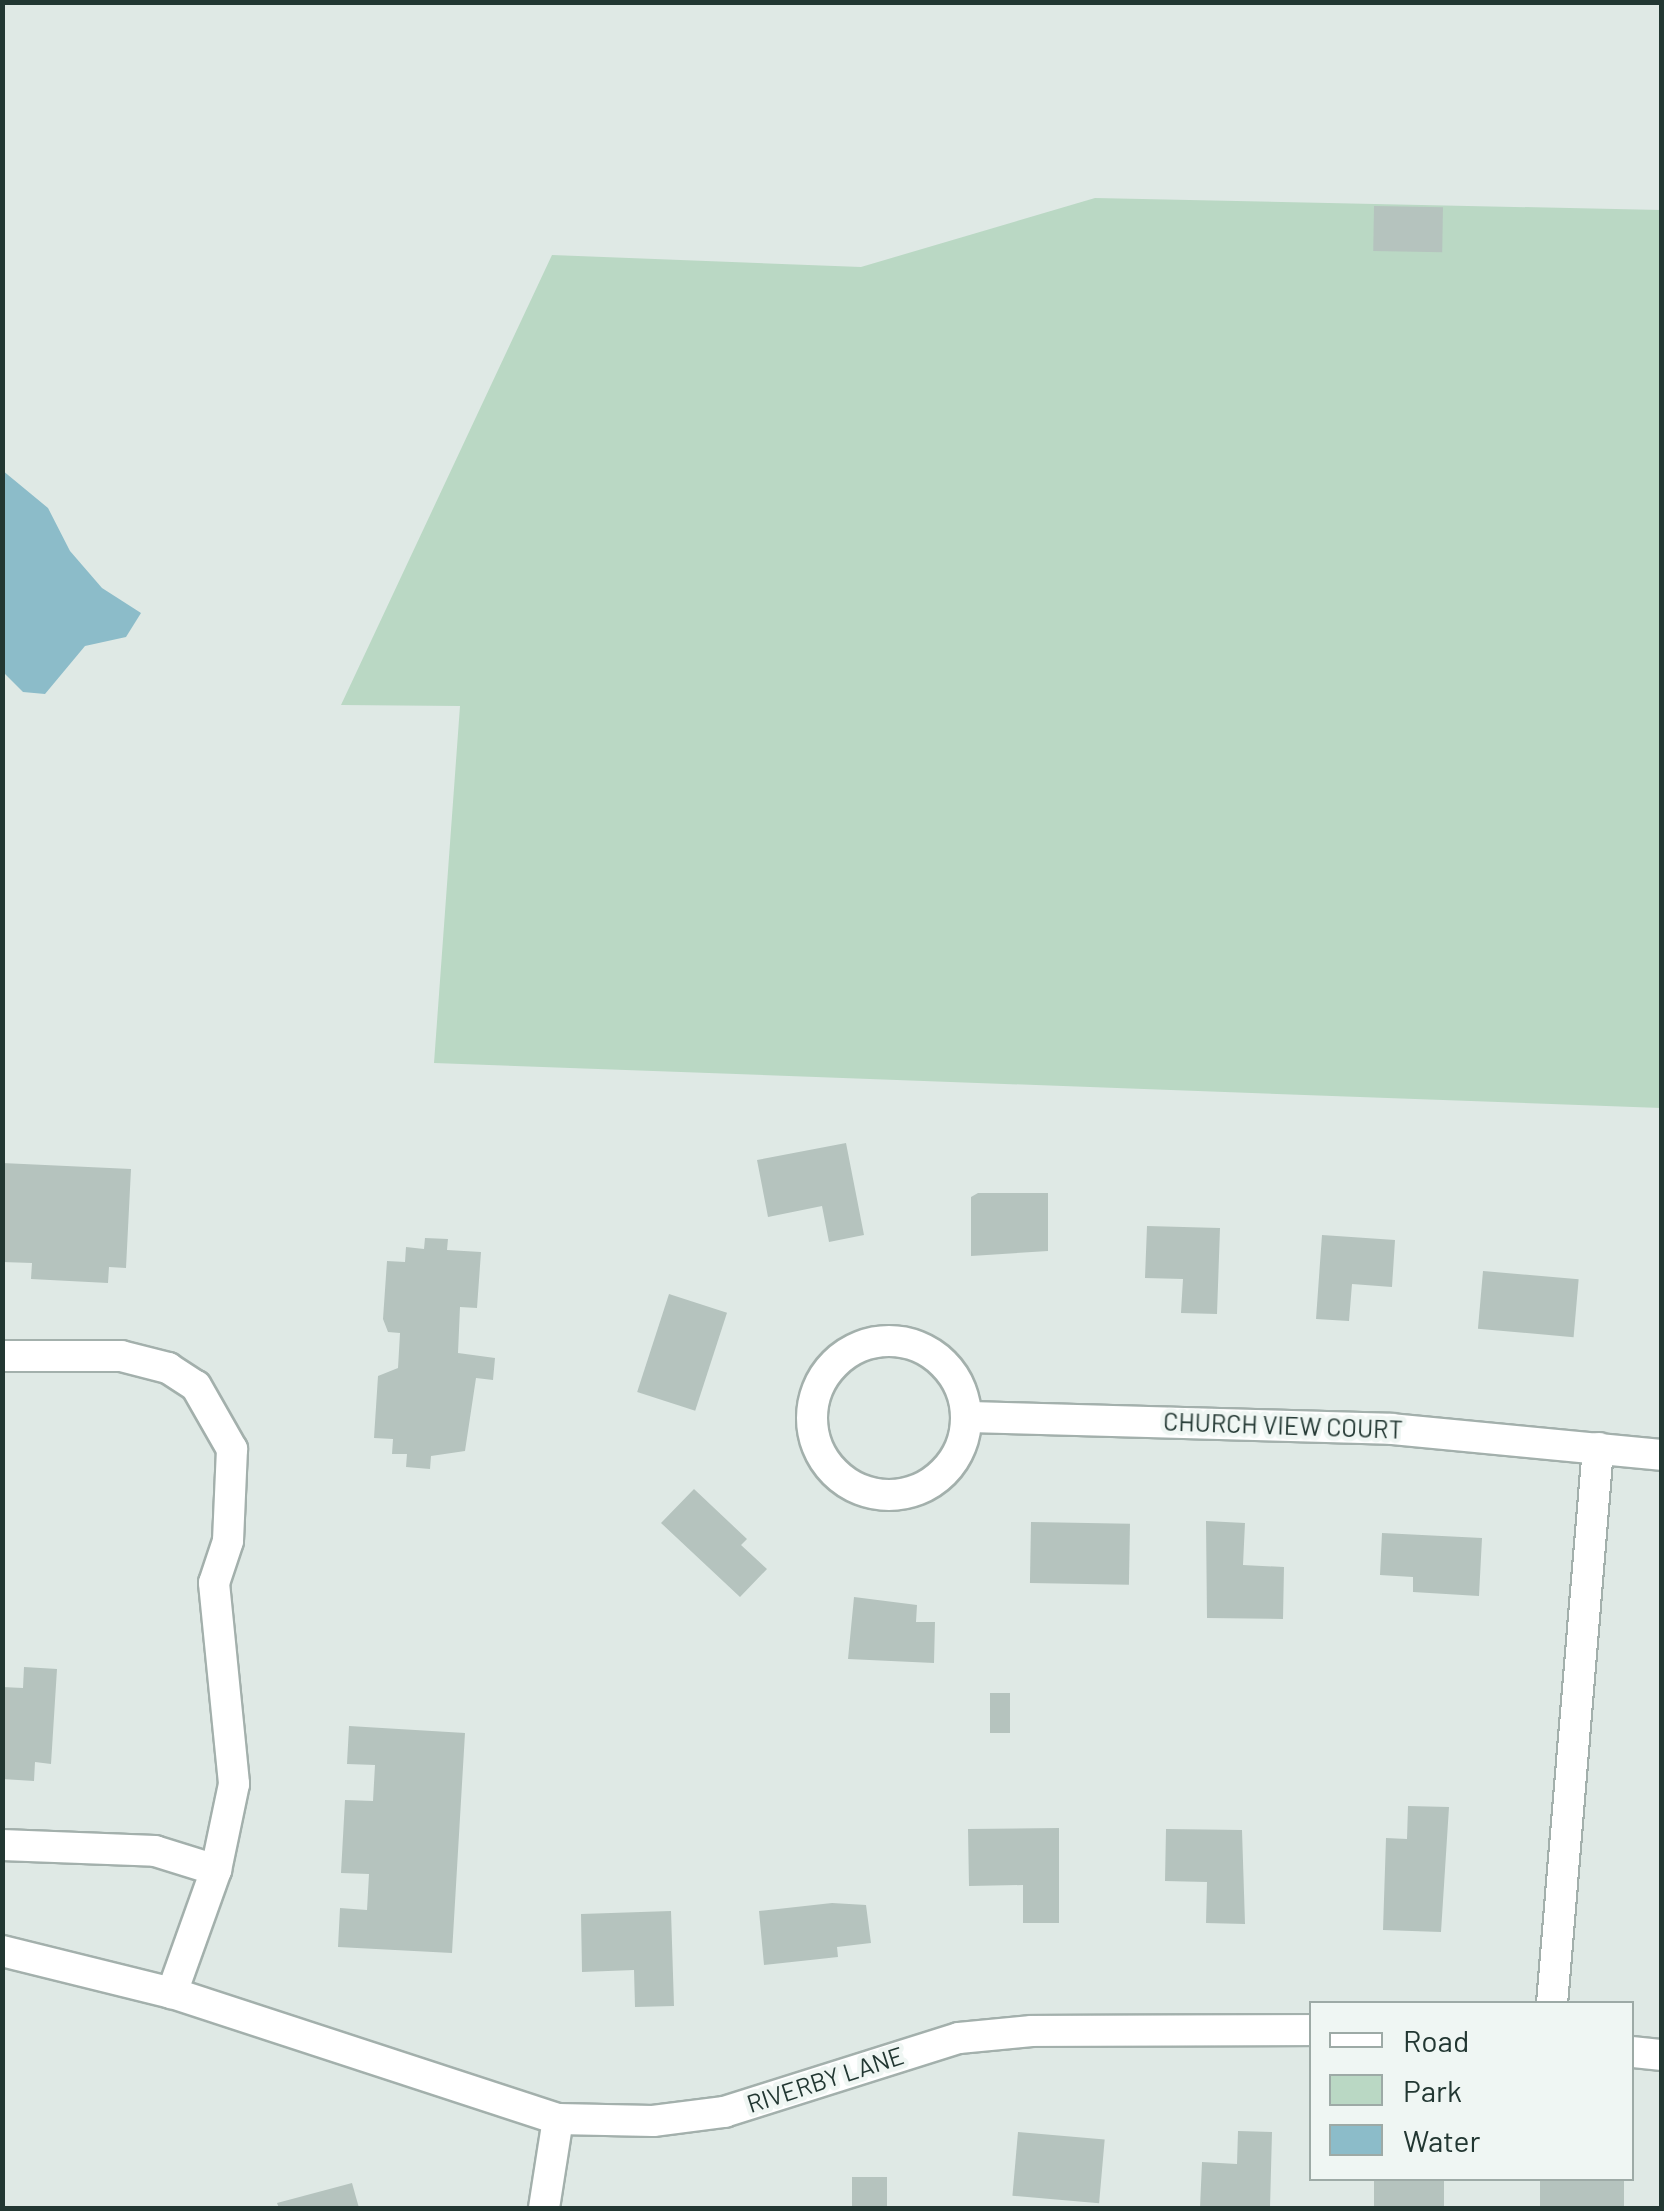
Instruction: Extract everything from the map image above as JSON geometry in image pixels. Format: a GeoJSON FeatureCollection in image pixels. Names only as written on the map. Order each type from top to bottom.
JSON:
{"type":"FeatureCollection","features":[{"type":"Feature","properties":{"kind":"street"},"geometry":{"type":"LineString","coordinates":[[874,1342],[927,1350],[955,1379],[967,1417],[953,1462],[925,1486],[891,1496],[844,1481],[827,1464],[811,1419],[829,1369],[874,1342]]}},
{"type":"Feature","properties":{"kind":"street"},"geometry":{"type":"LineString","coordinates":[[2,1356],[121,1356],[168,1368],[196,1386],[218,1414],[232,1449],[228,1541],[214,1583],[234,1784],[216,1870],[172,1993]]}},
{"type":"Feature","properties":{"kind":"street","name":"CHURCH VIEW COURT"},"geometry":{"type":"LineString","coordinates":[[967,1417],[1392,1429],[1662,1455]]}},
{"type":"Feature","properties":{"kind":"street"},"geometry":{"type":"LineString","coordinates":[[1552,2001],[1598,1448]]}},
{"type":"Feature","properties":{"kind":"street"},"geometry":{"type":"LineString","coordinates":[[2,1845],[154,1851],[216,1870]]}},
{"type":"Feature","properties":{"kind":"street","name":"RIVERBY LANE"},"geometry":{"type":"LineString","coordinates":[[2,1951],[172,1993],[558,2119],[652,2121],[724,2112],[959,2038],[1032,2031],[1309,2030]]}},
{"type":"Feature","properties":{"kind":"street"},"geometry":{"type":"LineString","coordinates":[[1634,2052],[1662,2054]]}},
{"type":"Feature","properties":{"kind":"street"},"geometry":{"type":"LineString","coordinates":[[544,2208],[558,2119]]}},
{"type":"Feature","properties":{"kind":"green space"},"geometry":{"type":"Polygon","coordinates":[[[1095,198],[1661,210],[1661,1108],[434,1063],[460,706],[341,705],[552,255],[861,267],[1095,198]]]}},
{"type":"Feature","properties":{"kind":"water"},"geometry":{"type":"Polygon","coordinates":[[[2,470],[48,508],[70,551],[102,588],[141,613],[126,637],[85,646],[45,694],[23,692],[3,672],[2,470]]]}},
{"type":"Feature","properties":{"kind":"building"},"geometry":{"type":"Polygon","coordinates":[[[1374,206],[1443,207],[1442,252],[1373,251],[1374,206]]]}},
{"type":"Feature","properties":{"kind":"building"},"geometry":{"type":"Polygon","coordinates":[[[846,1143],[864,1235],[829,1242],[822,1206],[768,1217],[757,1160],[846,1143]]]}},
{"type":"Feature","properties":{"kind":"building"},"geometry":{"type":"Polygon","coordinates":[[[2,1163],[131,1169],[126,1268],[109,1267],[108,1283],[31,1279],[32,1263],[2,1262],[2,1163]]]}},
{"type":"Feature","properties":{"kind":"building"},"geometry":{"type":"Polygon","coordinates":[[[978,1193],[1048,1193],[1048,1251],[971,1256],[971,1197],[978,1193]]]}},
{"type":"Feature","properties":{"kind":"building"},"geometry":{"type":"Polygon","coordinates":[[[1147,1226],[1220,1228],[1217,1314],[1181,1313],[1183,1279],[1145,1278],[1147,1226]]]}},
{"type":"Feature","properties":{"kind":"building"},"geometry":{"type":"Polygon","coordinates":[[[1322,1235],[1395,1240],[1392,1287],[1352,1284],[1349,1321],[1316,1319],[1322,1235]]]}},
{"type":"Feature","properties":{"kind":"building"},"geometry":{"type":"Polygon","coordinates":[[[425,1238],[448,1239],[447,1250],[481,1252],[477,1308],[460,1307],[458,1353],[495,1358],[493,1380],[476,1378],[465,1451],[431,1456],[430,1469],[406,1467],[407,1454],[392,1454],[393,1439],[374,1438],[378,1376],[398,1368],[400,1333],[388,1332],[383,1319],[387,1261],[405,1262],[406,1247],[424,1249],[425,1238]]]}},
{"type":"Feature","properties":{"kind":"building"},"geometry":{"type":"Polygon","coordinates":[[[1483,1271],[1579,1279],[1574,1337],[1478,1329],[1483,1271]]]}},
{"type":"Feature","properties":{"kind":"building"},"geometry":{"type":"Polygon","coordinates":[[[669,1294],[727,1313],[695,1411],[637,1392],[669,1294]]]}},
{"type":"Feature","properties":{"kind":"building"},"geometry":{"type":"Polygon","coordinates":[[[694,1489],[747,1539],[741,1545],[767,1569],[740,1597],[661,1523],[694,1489]]]}},
{"type":"Feature","properties":{"kind":"building"},"geometry":{"type":"Polygon","coordinates":[[[1206,1521],[1245,1523],[1243,1565],[1284,1567],[1283,1619],[1207,1618],[1206,1521]]]}},
{"type":"Feature","properties":{"kind":"building"},"geometry":{"type":"Polygon","coordinates":[[[1031,1522],[1130,1524],[1129,1585],[1030,1583],[1031,1522]]]}},
{"type":"Feature","properties":{"kind":"building"},"geometry":{"type":"Polygon","coordinates":[[[1382,1533],[1482,1538],[1479,1596],[1413,1592],[1413,1577],[1380,1575],[1382,1533]]]}},
{"type":"Feature","properties":{"kind":"building"},"geometry":{"type":"Polygon","coordinates":[[[854,1597],[917,1605],[916,1622],[935,1622],[934,1663],[848,1659],[854,1597]]]}},
{"type":"Feature","properties":{"kind":"building"},"geometry":{"type":"Polygon","coordinates":[[[24,1667],[57,1669],[51,1764],[35,1762],[34,1781],[2,1779],[2,1687],[23,1688],[24,1667]]]}},
{"type":"Feature","properties":{"kind":"building"},"geometry":{"type":"Polygon","coordinates":[[[990,1693],[1010,1693],[1010,1733],[990,1733],[990,1693]]]}},
{"type":"Feature","properties":{"kind":"building"},"geometry":{"type":"Polygon","coordinates":[[[349,1726],[465,1733],[452,1953],[338,1947],[340,1908],[367,1910],[369,1874],[341,1873],[345,1800],[373,1801],[375,1765],[347,1764],[349,1726]]]}},
{"type":"Feature","properties":{"kind":"building"},"geometry":{"type":"Polygon","coordinates":[[[1408,1806],[1449,1807],[1441,1932],[1383,1930],[1386,1838],[1407,1839],[1408,1806]]]}},
{"type":"Feature","properties":{"kind":"building"},"geometry":{"type":"Polygon","coordinates":[[[1059,1828],[1059,1923],[1023,1923],[1023,1885],[969,1886],[968,1829],[1059,1828]]]}},
{"type":"Feature","properties":{"kind":"building"},"geometry":{"type":"Polygon","coordinates":[[[1166,1829],[1242,1830],[1245,1924],[1206,1923],[1207,1882],[1165,1881],[1166,1829]]]}},
{"type":"Feature","properties":{"kind":"building"},"geometry":{"type":"Polygon","coordinates":[[[832,1903],[866,1905],[871,1943],[837,1947],[838,1957],[764,1965],[759,1911],[832,1903]]]}},
{"type":"Feature","properties":{"kind":"building"},"geometry":{"type":"Polygon","coordinates":[[[671,1911],[674,2006],[635,2007],[634,1970],[582,1972],[581,1914],[671,1911]]]}},
{"type":"Feature","properties":{"kind":"building"},"geometry":{"type":"Polygon","coordinates":[[[1238,2131],[1272,2132],[1270,2208],[1200,2208],[1202,2162],[1237,2164],[1238,2131]]]}},
{"type":"Feature","properties":{"kind":"building"},"geometry":{"type":"Polygon","coordinates":[[[1018,2132],[1105,2140],[1099,2203],[1012,2196],[1018,2132]]]}},
{"type":"Feature","properties":{"kind":"building"},"geometry":{"type":"Polygon","coordinates":[[[852,2177],[887,2177],[887,2208],[852,2208],[852,2177]]]}},
{"type":"Feature","properties":{"kind":"building"},"geometry":{"type":"Polygon","coordinates":[[[1374,2181],[1444,2181],[1444,2208],[1374,2208],[1374,2181]]]}},
{"type":"Feature","properties":{"kind":"building"},"geometry":{"type":"Polygon","coordinates":[[[1540,2181],[1624,2181],[1624,2208],[1540,2208],[1540,2181]]]}},
{"type":"Feature","properties":{"kind":"building"},"geometry":{"type":"Polygon","coordinates":[[[352,2183],[359,2208],[279,2208],[277,2203],[352,2183]]]}}]}
